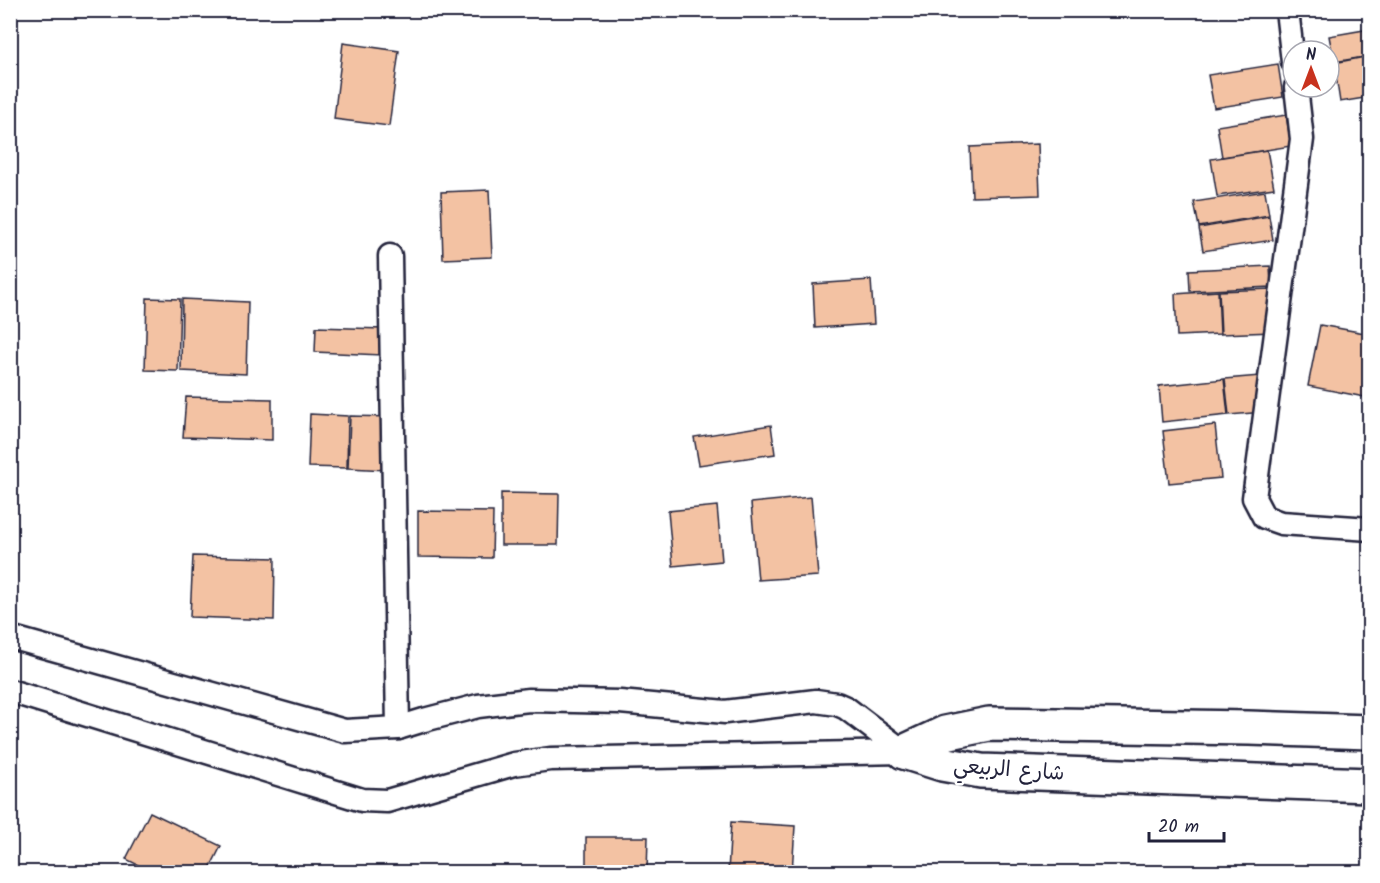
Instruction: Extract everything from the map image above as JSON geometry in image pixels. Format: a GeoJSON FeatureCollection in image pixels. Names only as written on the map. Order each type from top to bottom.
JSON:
{"type":"FeatureCollection","features":[{"type":"Feature","properties":{"kind":"street"},"geometry":{"type":"LineString","coordinates":[[1287,10],[1290,39]]}},
{"type":"Feature","properties":{"kind":"street"},"geometry":{"type":"LineString","coordinates":[[1297,99],[1302,139],[1254,498],[1264,517],[1281,523],[1370,529]]}},
{"type":"Feature","properties":{"kind":"street"},"geometry":{"type":"LineString","coordinates":[[390,256],[398,728]]}},
{"type":"Feature","properties":{"kind":"street"},"geometry":{"type":"LineString","coordinates":[[10,637],[345,731],[398,728],[478,706],[529,700],[620,702],[725,712],[816,701],[837,704],[846,708],[904,752]]}},
{"type":"Feature","properties":{"kind":"street"},"geometry":{"type":"LineString","coordinates":[[10,691],[362,800],[387,801],[514,764],[550,759],[904,752]]}},
{"type":"Feature","properties":{"kind":"street"},"geometry":{"type":"LineString","coordinates":[[981,771],[969,758],[969,741],[980,727],[989,724]]}},
{"type":"Feature","properties":{"kind":"street","name":"شارع الربيعي"},"geometry":{"type":"LineString","coordinates":[[904,752],[945,733],[989,724],[1370,732]]}},
{"type":"Feature","properties":{"kind":"street","name":"شارع الربيعي"},"geometry":{"type":"LineString","coordinates":[[904,752],[942,764],[981,771],[1370,785]]}},
{"type":"Feature","properties":{"kind":"building"},"geometry":{"type":"Polygon","coordinates":[[[1370,29],[1370,56],[1341,61],[1341,39],[1330,39],[1329,36],[1370,29]]]}},
{"type":"Feature","properties":{"kind":"building"},"geometry":{"type":"Polygon","coordinates":[[[343,43],[399,51],[389,126],[334,119],[343,43]]]}},
{"type":"Feature","properties":{"kind":"building"},"geometry":{"type":"Polygon","coordinates":[[[1370,56],[1370,97],[1340,102],[1341,62],[1370,56]]]}},
{"type":"Feature","properties":{"kind":"building"},"geometry":{"type":"Polygon","coordinates":[[[1278,64],[1281,97],[1214,108],[1208,75],[1278,64]]]}},
{"type":"Feature","properties":{"kind":"building"},"geometry":{"type":"Polygon","coordinates":[[[1286,115],[1291,146],[1222,157],[1217,126],[1286,115]]]}},
{"type":"Feature","properties":{"kind":"building"},"geometry":{"type":"Polygon","coordinates":[[[1038,144],[1040,195],[972,197],[970,147],[1038,144]]]}},
{"type":"Feature","properties":{"kind":"building"},"geometry":{"type":"Polygon","coordinates":[[[1267,150],[1274,188],[1217,196],[1211,159],[1267,150]]]}},
{"type":"Feature","properties":{"kind":"building"},"geometry":{"type":"Polygon","coordinates":[[[489,190],[492,257],[443,259],[441,192],[489,190]]]}},
{"type":"Feature","properties":{"kind":"building"},"geometry":{"type":"Polygon","coordinates":[[[1265,191],[1269,215],[1199,227],[1194,202],[1265,191]]]}},
{"type":"Feature","properties":{"kind":"building"},"geometry":{"type":"Polygon","coordinates":[[[1269,216],[1273,240],[1203,251],[1199,228],[1269,216]]]}},
{"type":"Feature","properties":{"kind":"building"},"geometry":{"type":"Polygon","coordinates":[[[1270,266],[1271,287],[1190,291],[1189,270],[1270,266]]]}},
{"type":"Feature","properties":{"kind":"building"},"geometry":{"type":"Polygon","coordinates":[[[871,280],[874,324],[815,328],[813,284],[871,280]]]}},
{"type":"Feature","properties":{"kind":"building"},"geometry":{"type":"Polygon","coordinates":[[[1271,289],[1273,332],[1221,334],[1219,291],[1271,289]]]}},
{"type":"Feature","properties":{"kind":"building"},"geometry":{"type":"Polygon","coordinates":[[[1218,291],[1220,334],[1177,336],[1175,294],[1218,291]]]}},
{"type":"Feature","properties":{"kind":"building"},"geometry":{"type":"Polygon","coordinates":[[[147,298],[180,299],[178,371],[145,370],[147,298]]]}},
{"type":"Feature","properties":{"kind":"building"},"geometry":{"type":"Polygon","coordinates":[[[182,299],[248,302],[246,374],[181,371],[182,299]]]}},
{"type":"Feature","properties":{"kind":"building"},"geometry":{"type":"Polygon","coordinates":[[[1320,325],[1370,334],[1370,398],[1308,386],[1320,325]]]}},
{"type":"Feature","properties":{"kind":"building"},"geometry":{"type":"Polygon","coordinates":[[[316,327],[383,329],[382,355],[315,352],[316,327]]]}},
{"type":"Feature","properties":{"kind":"building"},"geometry":{"type":"Polygon","coordinates":[[[1260,376],[1264,412],[1229,415],[1225,379],[1260,376]]]}},
{"type":"Feature","properties":{"kind":"building"},"geometry":{"type":"Polygon","coordinates":[[[1224,379],[1228,415],[1162,422],[1159,386],[1224,379]]]}},
{"type":"Feature","properties":{"kind":"building"},"geometry":{"type":"Polygon","coordinates":[[[186,397],[272,399],[272,440],[183,437],[186,397]]]}},
{"type":"Feature","properties":{"kind":"building"},"geometry":{"type":"Polygon","coordinates":[[[310,414],[348,416],[347,468],[308,467],[310,414]]]}},
{"type":"Feature","properties":{"kind":"building"},"geometry":{"type":"Polygon","coordinates":[[[350,416],[390,417],[388,470],[348,468],[350,416]]]}},
{"type":"Feature","properties":{"kind":"building"},"geometry":{"type":"Polygon","coordinates":[[[771,425],[775,454],[699,465],[694,437],[771,425]]]}},
{"type":"Feature","properties":{"kind":"building"},"geometry":{"type":"Polygon","coordinates":[[[1215,425],[1221,478],[1169,483],[1163,431],[1215,425]]]}},
{"type":"Feature","properties":{"kind":"building"},"geometry":{"type":"Polygon","coordinates":[[[501,493],[559,494],[558,545],[501,545],[501,493]]]}},
{"type":"Feature","properties":{"kind":"building"},"geometry":{"type":"Polygon","coordinates":[[[811,497],[818,576],[758,580],[751,503],[811,497]]]}},
{"type":"Feature","properties":{"kind":"building"},"geometry":{"type":"Polygon","coordinates":[[[717,506],[722,561],[673,566],[668,511],[717,506]]]}},
{"type":"Feature","properties":{"kind":"building"},"geometry":{"type":"Polygon","coordinates":[[[418,511],[493,512],[492,558],[418,557],[418,511]]]}},
{"type":"Feature","properties":{"kind":"building"},"geometry":{"type":"Polygon","coordinates":[[[193,556],[275,558],[274,620],[190,617],[193,556]]]}},
{"type":"Feature","properties":{"kind":"building"},"geometry":{"type":"Polygon","coordinates":[[[150,812],[221,846],[208,872],[152,872],[126,859],[150,812]]]}},
{"type":"Feature","properties":{"kind":"building"},"geometry":{"type":"Polygon","coordinates":[[[731,822],[795,826],[792,872],[728,872],[731,822]]]}},
{"type":"Feature","properties":{"kind":"building"},"geometry":{"type":"Polygon","coordinates":[[[586,837],[648,837],[647,872],[586,872],[586,837]]]}}]}
